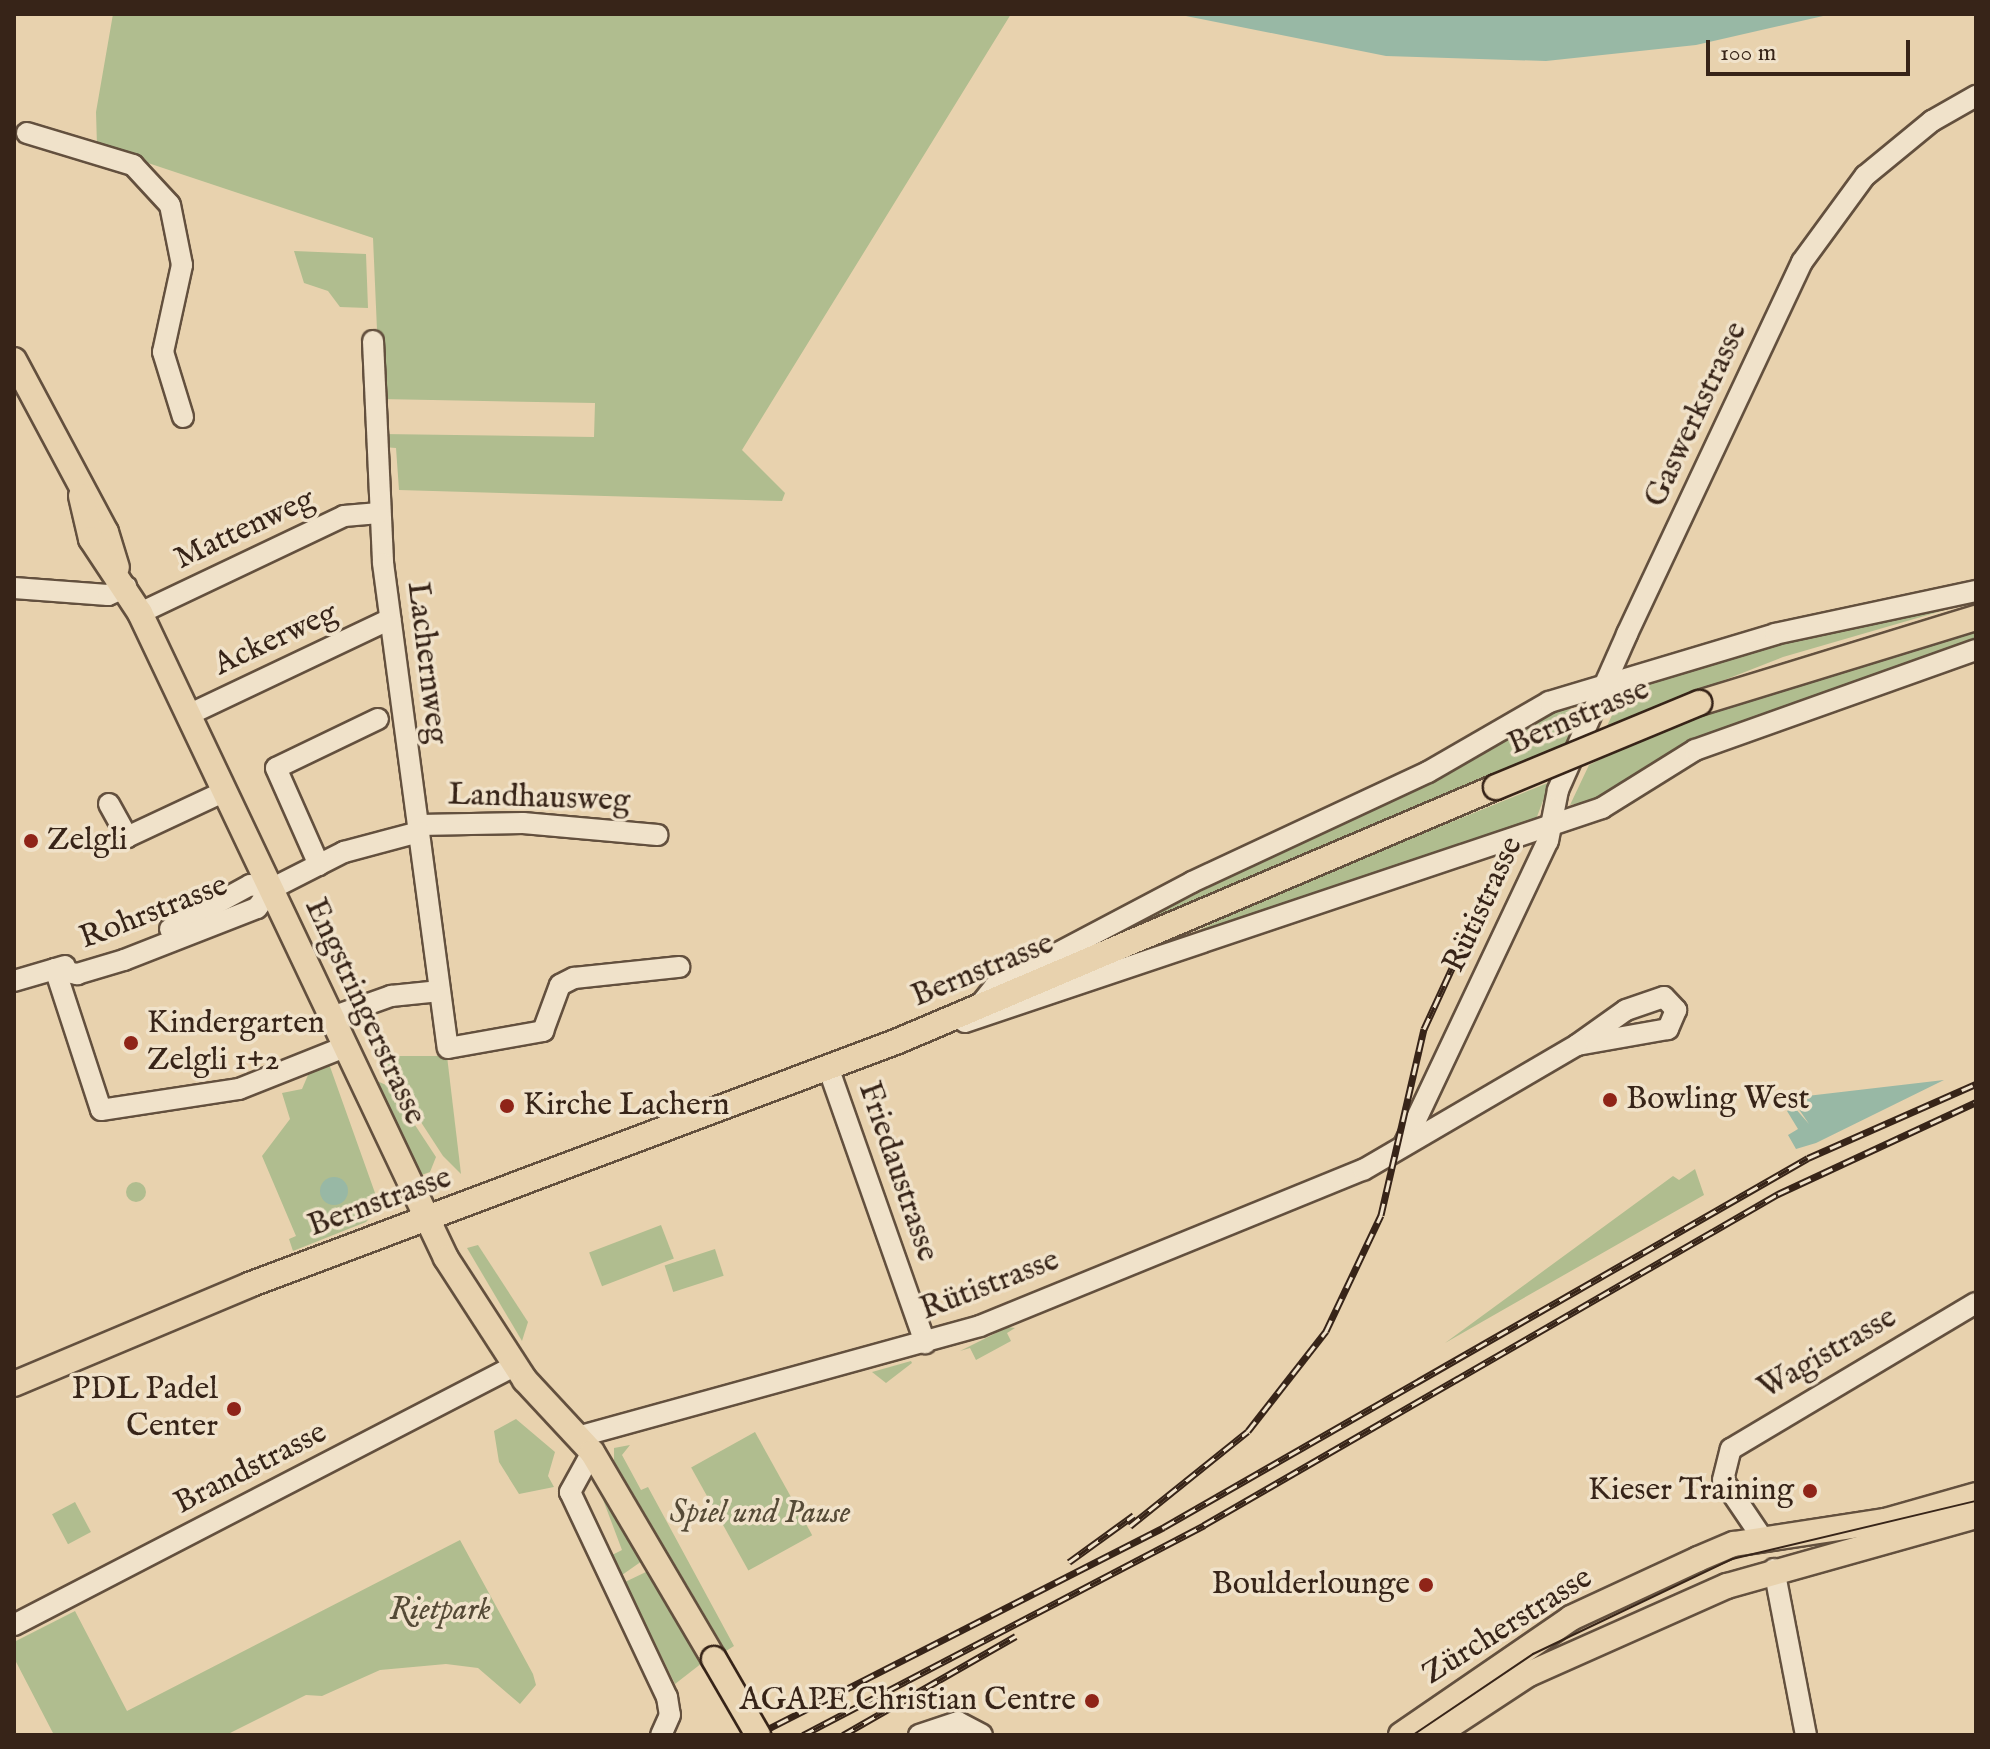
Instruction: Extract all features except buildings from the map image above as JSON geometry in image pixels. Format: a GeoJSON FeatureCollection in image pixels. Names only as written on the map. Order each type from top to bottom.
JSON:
{"type":"FeatureCollection","features":[{"type":"Feature","properties":{"kind":"main road","name":"Engstringerstrasse"},"geometry":{"type":"LineString","coordinates":[[14,360],[81,496],[106,532],[122,580],[347,1046],[426,1220],[514,1366],[587,1444],[758,1735]]}},
{"type":"Feature","properties":{"kind":"main road","name":"Bernstrasse"},"geometry":{"type":"LineString","coordinates":[[14,1384],[426,1220],[911,1036],[1699,703],[1976,618]]}},
{"type":"Feature","properties":{"kind":"main road","name":"Zürcherstrasse"},"geometry":{"type":"LineString","coordinates":[[1401,1735],[1571,1618],[1734,1544],[1872,1523],[1976,1495]]}},
{"type":"Feature","properties":{"kind":"main road","name":"Zürcherstrasse"},"geometry":{"type":"LineString","coordinates":[[1436,1735],[1540,1668],[1774,1569],[1976,1516]]}},
{"type":"Feature","properties":{"kind":"main road"},"geometry":{"type":"LineString","coordinates":[[1763,1539],[1774,1569]]}},
{"type":"Feature","properties":{"kind":"street","name":"Gaswerkstrasse"},"geometry":{"type":"LineString","coordinates":[[1555,818],[1558,790],[1627,634],[1813,243],[1865,176],[1932,121],[1976,96]]}},
{"type":"Feature","properties":{"kind":"street"},"geometry":{"type":"LineString","coordinates":[[27,133],[133,165],[170,205],[182,265],[163,352],[183,417]]}},
{"type":"Feature","properties":{"kind":"street","name":"Lachernweg"},"geometry":{"type":"LineString","coordinates":[[373,341],[379,513],[390,619],[448,1048],[543,1031],[560,985],[574,978],[679,967]]}},
{"type":"Feature","properties":{"kind":"street","name":"Mattenweg"},"geometry":{"type":"LineString","coordinates":[[140,613],[344,516],[379,513]]}},
{"type":"Feature","properties":{"kind":"street"},"geometry":{"type":"LineString","coordinates":[[14,588],[108,595],[122,580]]}},
{"type":"Feature","properties":{"kind":"street"},"geometry":{"type":"LineString","coordinates":[[976,1009],[995,986],[1192,882],[1389,792],[1549,702],[1606,682],[1775,634],[1976,591]]}},
{"type":"Feature","properties":{"kind":"street","name":"Ackerweg"},"geometry":{"type":"LineString","coordinates":[[188,715],[390,619]]}},
{"type":"Feature","properties":{"kind":"street"},"geometry":{"type":"LineString","coordinates":[[1627,634],[1642,662],[1661,667]]}},
{"type":"Feature","properties":{"kind":"street"},"geometry":{"type":"LineString","coordinates":[[911,1036],[1049,999],[1555,818],[1602,808],[1712,743],[1976,650]]}},
{"type":"Feature","properties":{"kind":"street"},"geometry":{"type":"LineString","coordinates":[[319,865],[276,768],[378,719]]}},
{"type":"Feature","properties":{"kind":"street"},"geometry":{"type":"LineString","coordinates":[[109,804],[127,837],[225,791]]}},
{"type":"Feature","properties":{"kind":"street","name":"Rütistrasse"},"geometry":{"type":"LineString","coordinates":[[1404,1145],[1555,818]]}},
{"type":"Feature","properties":{"kind":"street","name":"Landhausweg"},"geometry":{"type":"LineString","coordinates":[[319,865],[367,843],[419,829],[523,823],[657,835]]}},
{"type":"Feature","properties":{"kind":"street","name":"Rohrstrasse"},"geometry":{"type":"LineString","coordinates":[[14,981],[148,939],[250,885],[271,889],[319,865]]}},
{"type":"Feature","properties":{"kind":"street"},"geometry":{"type":"LineString","coordinates":[[55,969],[101,1110],[239,1089],[347,1046]]}},
{"type":"Feature","properties":{"kind":"street"},"geometry":{"type":"LineString","coordinates":[[332,1017],[391,996],[440,991]]}},
{"type":"Feature","properties":{"kind":"street","name":"Rütistrasse"},"geometry":{"type":"LineString","coordinates":[[587,1444],[925,1343],[1353,1174],[1577,1045]]}},
{"type":"Feature","properties":{"kind":"street","name":"Friedaustrasse"},"geometry":{"type":"LineString","coordinates":[[828,1067],[925,1343]]}},
{"type":"Feature","properties":{"kind":"street","name":"Wagistrasse"},"geometry":{"type":"LineString","coordinates":[[1723,1475],[1731,1449],[1755,1430],[1976,1303]]}},
{"type":"Feature","properties":{"kind":"street","name":"Brandstrasse"},"geometry":{"type":"LineString","coordinates":[[14,1625],[514,1366]]}},
{"type":"Feature","properties":{"kind":"street"},"geometry":{"type":"LineString","coordinates":[[587,1444],[570,1492],[667,1697],[663,1732]]}},
{"type":"Feature","properties":{"kind":"street"},"geometry":{"type":"LineString","coordinates":[[1723,1475],[1763,1539]]}},
{"type":"Feature","properties":{"kind":"street"},"geometry":{"type":"LineString","coordinates":[[1723,1475],[1734,1544]]}},
{"type":"Feature","properties":{"kind":"street"},"geometry":{"type":"LineString","coordinates":[[1774,1569],[1806,1735]]}},
{"type":"Feature","properties":{"kind":"street"},"geometry":{"type":"LineString","coordinates":[[919,1735],[950,1722],[982,1735]]}},
{"type":"Feature","properties":{"kind":"green space"},"geometry":{"type":"Polygon","coordinates":[[[113,14],[1011,14],[742,450],[785,493],[782,501],[399,490],[396,448],[383,447],[382,434],[594,437],[595,403],[380,399],[373,238],[97,146],[96,112],[113,14]]]}},
{"type":"Feature","properties":{"kind":"green space"},"geometry":{"type":"Polygon","coordinates":[[[294,251],[366,254],[368,308],[340,307],[328,291],[304,283],[294,251]]]}},
{"type":"Feature","properties":{"kind":"green space"},"geometry":{"type":"Polygon","coordinates":[[[1976,595],[1976,601],[1783,657],[1607,726],[1628,681],[1976,595]]]}},
{"type":"Feature","properties":{"kind":"green space"},"geometry":{"type":"Polygon","coordinates":[[[1976,628],[1976,644],[1735,729],[1617,795],[1570,805],[1589,765],[1623,748],[1706,713],[1976,628]]]}},
{"type":"Feature","properties":{"kind":"green space"},"geometry":{"type":"Polygon","coordinates":[[[1565,705],[1580,717],[1571,741],[1130,928],[1565,705]]]}},
{"type":"Feature","properties":{"kind":"green space"},"geometry":{"type":"Polygon","coordinates":[[[1550,782],[1535,822],[1168,945],[1269,896],[1550,782]]]}},
{"type":"Feature","properties":{"kind":"green space"},"geometry":{"type":"Polygon","coordinates":[[[378,1056],[447,1056],[461,1174],[443,1156],[378,1056]]]}},
{"type":"Feature","properties":{"kind":"green space"},"geometry":{"type":"Polygon","coordinates":[[[328,1061],[380,1207],[366,1222],[293,1251],[289,1239],[296,1236],[262,1156],[290,1119],[282,1093],[302,1089],[311,1068],[328,1061]]]}},
{"type":"Feature","properties":{"kind":"green space"},"geometry":{"type":"Polygon","coordinates":[[[371,1078],[390,1087],[436,1157],[430,1172],[419,1176],[371,1078]]]}},
{"type":"Feature","properties":{"kind":"green space"},"geometry":{"type":"Polygon","coordinates":[[[1695,1169],[1704,1195],[1445,1343],[1673,1176],[1679,1180],[1695,1169]]]}},
{"type":"Feature","properties":{"kind":"green space"},"geometry":{"type":"Polygon","coordinates":[[[136,1182],[143,1185],[146,1192],[143,1199],[136,1202],[129,1199],[126,1192],[129,1185],[136,1182]]]}},
{"type":"Feature","properties":{"kind":"green space"},"geometry":{"type":"Polygon","coordinates":[[[661,1225],[674,1259],[602,1286],[589,1253],[661,1225]]]}},
{"type":"Feature","properties":{"kind":"green space"},"geometry":{"type":"Polygon","coordinates":[[[478,1245],[528,1322],[522,1341],[467,1248],[478,1245]]]}},
{"type":"Feature","properties":{"kind":"green space"},"geometry":{"type":"Polygon","coordinates":[[[715,1249],[724,1276],[673,1292],[665,1265],[715,1249]]]}},
{"type":"Feature","properties":{"kind":"green space"},"geometry":{"type":"Polygon","coordinates":[[[1008,1327],[1015,1328],[1007,1333],[1011,1341],[976,1360],[970,1348],[960,1351],[1008,1327]]]}},
{"type":"Feature","properties":{"kind":"green space"},"geometry":{"type":"Polygon","coordinates":[[[911,1361],[886,1383],[872,1372],[911,1361]]]}},
{"type":"Feature","properties":{"kind":"green space"},"geometry":{"type":"Polygon","coordinates":[[[516,1419],[555,1452],[548,1476],[554,1487],[519,1494],[499,1462],[494,1431],[516,1419]]]}},
{"type":"Feature","properties":{"kind":"green space","name":"Spiel und Pause"},"geometry":{"type":"Polygon","coordinates":[[[755,1432],[812,1535],[748,1571],[691,1467],[755,1432]]]}},
{"type":"Feature","properties":{"kind":"green space"},"geometry":{"type":"Polygon","coordinates":[[[630,1445],[622,1455],[641,1490],[648,1487],[734,1646],[726,1651],[614,1461],[614,1448],[630,1445]]]}},
{"type":"Feature","properties":{"kind":"green space"},"geometry":{"type":"Polygon","coordinates":[[[599,1489],[642,1561],[622,1575],[612,1555],[622,1550],[599,1489]]]}},
{"type":"Feature","properties":{"kind":"green space"},"geometry":{"type":"Polygon","coordinates":[[[75,1502],[91,1532],[68,1544],[52,1514],[75,1502]]]}},
{"type":"Feature","properties":{"kind":"green space","name":"Rietpark"},"geometry":{"type":"Polygon","coordinates":[[[460,1540],[533,1674],[536,1685],[520,1704],[478,1668],[446,1664],[380,1670],[322,1696],[306,1695],[226,1735],[54,1735],[14,1658],[14,1642],[75,1611],[127,1711],[460,1540]]]}},
{"type":"Feature","properties":{"kind":"green space"},"geometry":{"type":"Polygon","coordinates":[[[648,1571],[702,1663],[675,1684],[625,1582],[648,1571]]]}},
{"type":"Feature","properties":{"kind":"shaded area"},"geometry":{"type":"Polygon","coordinates":[[[1176,14],[1832,14],[1696,45],[1546,61],[1386,56],[1176,14]]]}},
{"type":"Feature","properties":{"kind":"shaded area"},"geometry":{"type":"Polygon","coordinates":[[[1944,1080],[1816,1143],[1796,1149],[1788,1135],[1798,1129],[1787,1111],[1794,1107],[1809,1124],[1794,1102],[1807,1096],[1944,1080]]]}},
{"type":"Feature","properties":{"kind":"shaded area"},"geometry":{"type":"Polygon","coordinates":[[[334,1177],[344,1181],[348,1191],[344,1201],[334,1205],[324,1201],[320,1191],[324,1181],[334,1177]]]}},
{"type":"Feature","properties":{"kind":"tram line"},"geometry":{"type":"LineString","coordinates":[[1413,1735],[1533,1654],[1732,1559],[1976,1501]]}},
{"type":"Feature","properties":{"kind":"railway"},"geometry":{"type":"LineString","coordinates":[[1130,1526],[1248,1431],[1326,1331],[1381,1215],[1424,1029],[1505,853]]}},
{"type":"Feature","properties":{"kind":"railway"},"geometry":{"type":"LineString","coordinates":[[756,1735],[1164,1527],[1808,1158],[1976,1084]]}},
{"type":"Feature","properties":{"kind":"railway"},"geometry":{"type":"LineString","coordinates":[[803,1735],[1204,1525],[1778,1194],[1976,1102]]}},
{"type":"Feature","properties":{"kind":"railway"},"geometry":{"type":"LineString","coordinates":[[1069,1562],[1134,1515]]}},
{"type":"Feature","properties":{"kind":"railway"},"geometry":{"type":"LineString","coordinates":[[843,1735],[1016,1636]]}},
{"type":"Feature","properties":{"kind":"place","name":"Zelgli"},"geometry":{"type":"Point","coordinates":[31,841]}},
{"type":"Feature","properties":{"kind":"place","name":"Kindergarten Zelgli 1+2"},"geometry":{"type":"Point","coordinates":[131,1043]}},
{"type":"Feature","properties":{"kind":"place","name":"Bowling West"},"geometry":{"type":"Point","coordinates":[1610,1100]}},
{"type":"Feature","properties":{"kind":"place","name":"Kirche Lachern"},"geometry":{"type":"Point","coordinates":[507,1106]}},
{"type":"Feature","properties":{"kind":"place","name":"PDL Padel Center"},"geometry":{"type":"Point","coordinates":[234,1409]}},
{"type":"Feature","properties":{"kind":"place","name":"Kieser Training"},"geometry":{"type":"Point","coordinates":[1810,1491]}},
{"type":"Feature","properties":{"kind":"place","name":"Boulderlounge"},"geometry":{"type":"Point","coordinates":[1426,1585]}},
{"type":"Feature","properties":{"kind":"place","name":"AGAPE Christian Centre"},"geometry":{"type":"Point","coordinates":[1092,1701]}}]}
